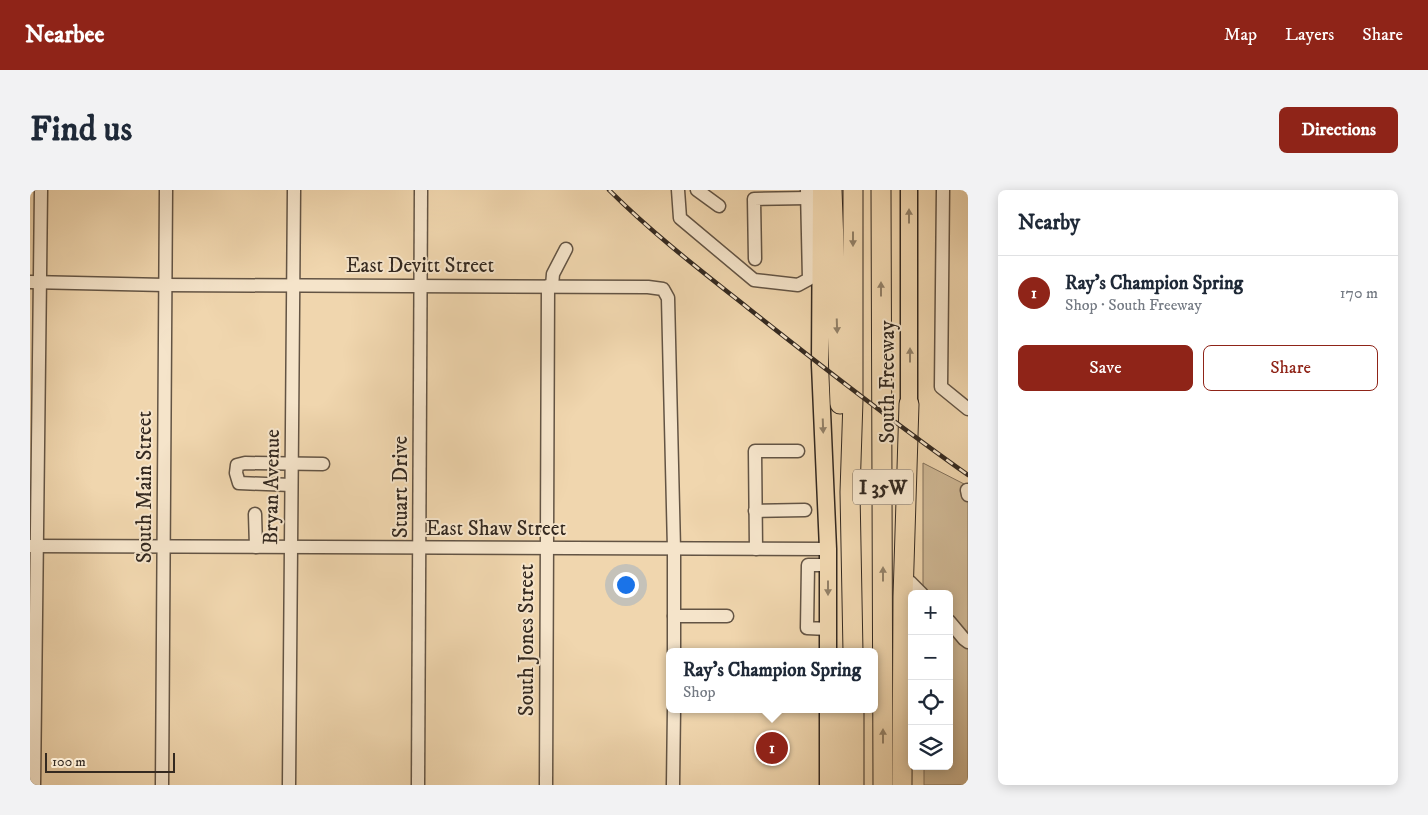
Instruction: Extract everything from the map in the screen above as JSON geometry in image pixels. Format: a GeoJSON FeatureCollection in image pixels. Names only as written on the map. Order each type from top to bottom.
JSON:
{"type":"FeatureCollection","features":[{"type":"Feature","properties":{"kind":"highway"},"geometry":{"type":"LineString","coordinates":[[832,190],[840,391],[839,464],[850,492]]}},
{"type":"Feature","properties":{"kind":"highway","name":"South Freeway"},"geometry":{"type":"LineString","coordinates":[[853,190],[853,400],[850,492],[853,648]]}},
{"type":"Feature","properties":{"kind":"highway","name":"South Freeway"},"geometry":{"type":"LineString","coordinates":[[881,190],[884,785]]}},
{"type":"Feature","properties":{"kind":"highway"},"geometry":{"type":"LineString","coordinates":[[902,785],[903,597],[909,404]]}},
{"type":"Feature","properties":{"kind":"highway"},"geometry":{"type":"LineString","coordinates":[[838,785],[843,713]]}},
{"type":"Feature","properties":{"kind":"highway"},"geometry":{"type":"LineString","coordinates":[[854,713],[854,785]]}},
{"type":"Feature","properties":{"kind":"main road","name":"South Freeway"},"geometry":{"type":"LineString","coordinates":[[909,190],[911,635]]}},
{"type":"Feature","properties":{"kind":"main road"},"geometry":{"type":"LineString","coordinates":[[812,193],[828,557],[828,648]]}},
{"type":"Feature","properties":{"kind":"main road","name":"South Freeway"},"geometry":{"type":"LineString","coordinates":[[910,785],[911,680]]}},
{"type":"Feature","properties":{"kind":"main road"},"geometry":{"type":"LineString","coordinates":[[828,713],[828,785]]}},
{"type":"Feature","properties":{"kind":"street"},"geometry":{"type":"LineString","coordinates":[[34,785],[35,282],[40,190]]}},
{"type":"Feature","properties":{"kind":"street","name":"South Main Street"},"geometry":{"type":"LineString","coordinates":[[162,785],[166,190]]}},
{"type":"Feature","properties":{"kind":"street","name":"Bryan Avenue"},"geometry":{"type":"LineString","coordinates":[[288,785],[294,190]]}},
{"type":"Feature","properties":{"kind":"street","name":"Stuart Drive"},"geometry":{"type":"LineString","coordinates":[[418,785],[421,190]]}},
{"type":"Feature","properties":{"kind":"street"},"geometry":{"type":"LineString","coordinates":[[678,190],[680,218],[754,280],[798,285],[809,279],[812,193],[754,200],[754,259]]}},
{"type":"Feature","properties":{"kind":"street"},"geometry":{"type":"LineString","coordinates":[[697,190],[719,206]]}},
{"type":"Feature","properties":{"kind":"street"},"geometry":{"type":"LineString","coordinates":[[943,190],[941,387],[968,409]]}},
{"type":"Feature","properties":{"kind":"street","name":"South Jones Street"},"geometry":{"type":"LineString","coordinates":[[546,785],[550,286],[553,274],[566,249]]}},
{"type":"Feature","properties":{"kind":"street","name":"East Devitt Street"},"geometry":{"type":"LineString","coordinates":[[35,282],[165,285],[648,287],[663,289],[668,298],[674,549]]}},
{"type":"Feature","properties":{"kind":"street"},"geometry":{"type":"LineString","coordinates":[[756,549],[755,451],[798,451]]}},
{"type":"Feature","properties":{"kind":"street"},"geometry":{"type":"LineString","coordinates":[[291,485],[239,483],[236,473],[237,465],[245,463],[323,464]]}},
{"type":"Feature","properties":{"kind":"street"},"geometry":{"type":"LineString","coordinates":[[755,511],[805,510]]}},
{"type":"Feature","properties":{"kind":"street"},"geometry":{"type":"LineString","coordinates":[[255,514],[256,547]]}},
{"type":"Feature","properties":{"kind":"street","name":"East Shaw Street"},"geometry":{"type":"LineString","coordinates":[[33,546],[756,549],[828,557]]}},
{"type":"Feature","properties":{"kind":"street"},"geometry":{"type":"LineString","coordinates":[[674,549],[674,648]]}},
{"type":"Feature","properties":{"kind":"street"},"geometry":{"type":"LineString","coordinates":[[910,582],[918,590]]}},
{"type":"Feature","properties":{"kind":"street"},"geometry":{"type":"LineString","coordinates":[[674,616],[727,616]]}},
{"type":"Feature","properties":{"kind":"street"},"geometry":{"type":"LineString","coordinates":[[953,626],[966,643]]}},
{"type":"Feature","properties":{"kind":"street"},"geometry":{"type":"LineString","coordinates":[[953,638],[966,643]]}},
{"type":"Feature","properties":{"kind":"street"},"geometry":{"type":"LineString","coordinates":[[674,713],[674,785]]}},
{"type":"Feature","properties":{"kind":"shaded area"},"geometry":{"type":"Polygon","coordinates":[[[923,463],[968,486],[968,785],[924,785],[924,770],[953,770],[953,590],[923,590],[923,463]]]}},
{"type":"Feature","properties":{"kind":"railway"},"geometry":{"type":"LineString","coordinates":[[609,190],[659,236],[712,280],[912,435],[968,475]]}},
{"type":"Feature","properties":{"kind":"place","name":"Ray's Champion Spring"},"geometry":{"type":"Point","coordinates":[772,748]}}]}
